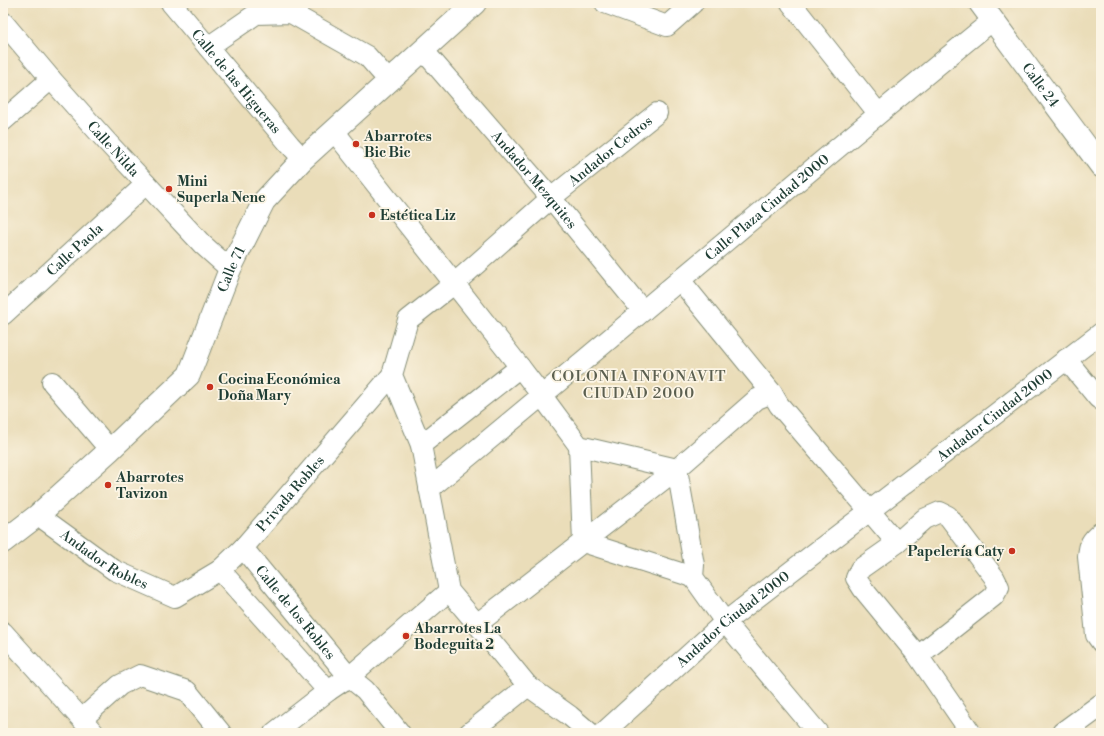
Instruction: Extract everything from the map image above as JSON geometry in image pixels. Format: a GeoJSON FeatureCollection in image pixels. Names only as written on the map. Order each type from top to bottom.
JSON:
{"type":"FeatureCollection","features":[{"type":"Feature","properties":{"kind":"street","name":"Calle de las Higueras"},"geometry":{"type":"LineString","coordinates":[[171,3],[290,145],[303,158]]}},
{"type":"Feature","properties":{"kind":"street","name":"Calle 71"},"geometry":{"type":"LineString","coordinates":[[5,537],[38,515],[110,450],[189,375],[230,269],[264,202],[303,158],[475,3]]}},
{"type":"Feature","properties":{"kind":"street"},"geometry":{"type":"LineString","coordinates":[[605,3],[667,26],[693,3]]}},
{"type":"Feature","properties":{"kind":"street"},"geometry":{"type":"LineString","coordinates":[[791,3],[878,113]]}},
{"type":"Feature","properties":{"kind":"street","name":"Calle Plaza Ciudad 2000"},"geometry":{"type":"LineString","coordinates":[[429,488],[542,396],[878,113],[987,11]]}},
{"type":"Feature","properties":{"kind":"street","name":"Calle 24"},"geometry":{"type":"LineString","coordinates":[[987,11],[1101,166]]}},
{"type":"Feature","properties":{"kind":"street"},"geometry":{"type":"LineString","coordinates":[[208,47],[256,14],[291,13],[367,56],[389,81]]}},
{"type":"Feature","properties":{"kind":"street","name":"Calle Nilda"},"geometry":{"type":"LineString","coordinates":[[3,22],[109,144],[202,244],[230,269]]}},
{"type":"Feature","properties":{"kind":"street","name":"Andador Mezquites"},"geometry":{"type":"LineString","coordinates":[[423,50],[551,198],[643,311]]}},
{"type":"Feature","properties":{"kind":"street"},"geometry":{"type":"LineString","coordinates":[[3,121],[51,79]]}},
{"type":"Feature","properties":{"kind":"street","name":"Andador Cedros"},"geometry":{"type":"LineString","coordinates":[[392,375],[408,320],[455,283],[551,198],[657,113]]}},
{"type":"Feature","properties":{"kind":"street"},"geometry":{"type":"LineString","coordinates":[[334,131],[455,283],[579,446],[583,542]]}},
{"type":"Feature","properties":{"kind":"street","name":"Calle Paola"},"geometry":{"type":"LineString","coordinates":[[3,315],[146,184]]}},
{"type":"Feature","properties":{"kind":"street"},"geometry":{"type":"LineString","coordinates":[[680,280],[772,393],[779,405],[897,543]]}},
{"type":"Feature","properties":{"kind":"street","name":"Andador Ciudad 2000"},"geometry":{"type":"LineString","coordinates":[[603,733],[725,622],[1101,333]]}},
{"type":"Feature","properties":{"kind":"street"},"geometry":{"type":"LineString","coordinates":[[1066,359],[1101,400]]}},
{"type":"Feature","properties":{"kind":"street"},"geometry":{"type":"LineString","coordinates":[[421,445],[520,367]]}},
{"type":"Feature","properties":{"kind":"street"},"geometry":{"type":"LineString","coordinates":[[392,375],[421,445],[449,592],[528,686],[570,716],[590,733]]}},
{"type":"Feature","properties":{"kind":"street","name":"Privada Robles"},"geometry":{"type":"LineString","coordinates":[[175,597],[220,570],[243,548],[392,375]]}},
{"type":"Feature","properties":{"kind":"street"},"geometry":{"type":"LineString","coordinates":[[52,382],[110,450]]}},
{"type":"Feature","properties":{"kind":"street"},"geometry":{"type":"LineString","coordinates":[[477,624],[677,469],[758,399],[772,393]]}},
{"type":"Feature","properties":{"kind":"street"},"geometry":{"type":"LineString","coordinates":[[579,446],[677,469]]}},
{"type":"Feature","properties":{"kind":"street"},"geometry":{"type":"LineString","coordinates":[[677,469],[694,565],[693,577]]}},
{"type":"Feature","properties":{"kind":"street"},"geometry":{"type":"LineString","coordinates":[[918,656],[994,596],[999,587],[994,577],[948,516],[940,512],[924,519],[897,543],[860,569],[856,578],[863,589],[918,656],[971,733]]}},
{"type":"Feature","properties":{"kind":"street","name":"Andador Robles"},"geometry":{"type":"LineString","coordinates":[[38,515],[114,570],[175,597]]}},
{"type":"Feature","properties":{"kind":"street"},"geometry":{"type":"LineString","coordinates":[[1101,532],[1094,538],[1089,546],[1088,557],[1096,635],[1101,642]]}},
{"type":"Feature","properties":{"kind":"street"},"geometry":{"type":"LineString","coordinates":[[583,542],[693,577],[725,622],[818,733]]}},
{"type":"Feature","properties":{"kind":"street","name":"Calle de los Robles"},"geometry":{"type":"LineString","coordinates":[[243,548],[348,677],[365,690],[400,733]]}},
{"type":"Feature","properties":{"kind":"street","name":"Calle de los Robles"},"geometry":{"type":"LineString","coordinates":[[220,570],[328,691]]}},
{"type":"Feature","properties":{"kind":"street"},"geometry":{"type":"LineString","coordinates":[[274,733],[348,677],[449,592]]}},
{"type":"Feature","properties":{"kind":"street"},"geometry":{"type":"LineString","coordinates":[[3,632],[88,726],[120,685],[140,675],[187,691],[221,733]]}},
{"type":"Feature","properties":{"kind":"street"},"geometry":{"type":"LineString","coordinates":[[469,733],[528,686]]}},
{"type":"Feature","properties":{"kind":"street"},"geometry":{"type":"LineString","coordinates":[[1063,733],[1101,704]]}},
{"type":"Feature","properties":{"kind":"place","name":"Abarrotes Bic Bic"},"geometry":{"type":"Point","coordinates":[356,144]}},
{"type":"Feature","properties":{"kind":"place","name":"Mini Superla Nene"},"geometry":{"type":"Point","coordinates":[169,189]}},
{"type":"Feature","properties":{"kind":"place","name":"Estética Liz"},"geometry":{"type":"Point","coordinates":[372,215]}},
{"type":"Feature","properties":{"kind":"place","name":"Cocina Económica Doña Mary"},"geometry":{"type":"Point","coordinates":[210,387]}},
{"type":"Feature","properties":{"kind":"place","name":"Abarrotes Tavizon"},"geometry":{"type":"Point","coordinates":[108,485]}},
{"type":"Feature","properties":{"kind":"place","name":"Papelería Caty"},"geometry":{"type":"Point","coordinates":[1012,551]}},
{"type":"Feature","properties":{"kind":"place","name":"Abarrotes La Bodeguita 2"},"geometry":{"type":"Point","coordinates":[406,636]}},
{"type":"Feature","properties":{"kind":"district","name":"COLONIA INFONAVIT CIUDAD 2000"},"geometry":{"type":"Point","coordinates":[639,384]}}]}
